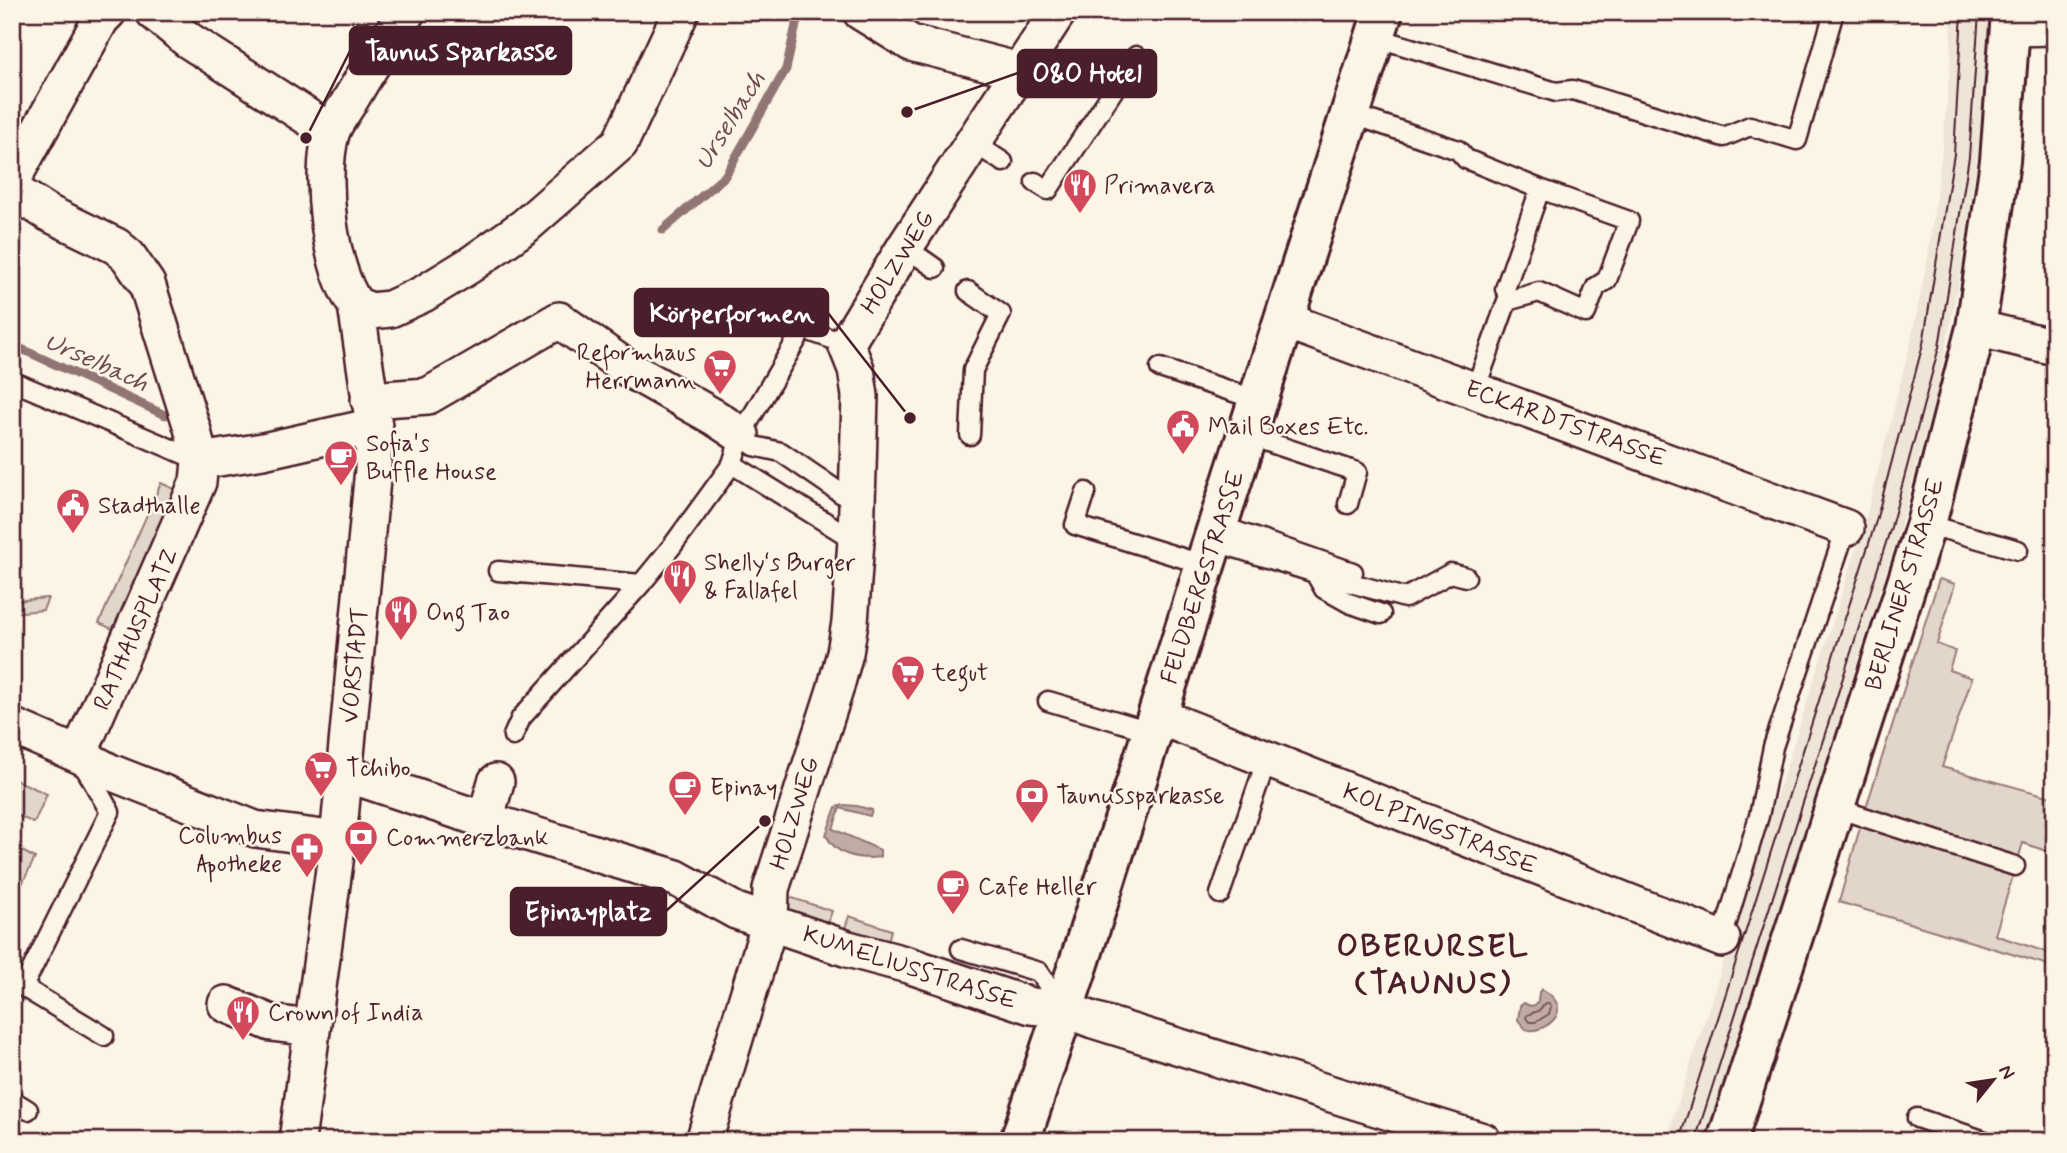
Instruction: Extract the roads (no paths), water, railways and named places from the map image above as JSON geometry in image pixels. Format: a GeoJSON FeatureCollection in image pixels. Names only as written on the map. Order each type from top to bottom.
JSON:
{"type":"FeatureCollection","features":[{"type":"Feature","properties":{"kind":"street"},"geometry":{"type":"LineString","coordinates":[[12,180],[95,30],[108,12]]}},
{"type":"Feature","properties":{"kind":"street"},"geometry":{"type":"LineString","coordinates":[[154,12],[188,40],[331,132],[367,71],[407,12]]}},
{"type":"Feature","properties":{"kind":"street"},"geometry":{"type":"LineString","coordinates":[[356,305],[371,311],[390,309],[423,294],[525,226],[620,143],[681,12]]}},
{"type":"Feature","properties":{"kind":"street"},"geometry":{"type":"LineString","coordinates":[[861,12],[911,43],[1020,71]]}},
{"type":"Feature","properties":{"kind":"street","name":"HOLZWEG"},"geometry":{"type":"LineString","coordinates":[[704,1141],[770,922],[771,889],[845,653],[856,541],[860,396],[856,369],[846,344],[905,247],[1058,12]]}},
{"type":"Feature","properties":{"kind":"street"},"geometry":{"type":"LineString","coordinates":[[2010,20],[2055,27]]}},
{"type":"Feature","properties":{"kind":"street","name":"BERLINER STRASSE"},"geometry":{"type":"LineString","coordinates":[[1727,1141],[1926,524],[1976,328],[2000,161],[2010,20]]}},
{"type":"Feature","properties":{"kind":"street","name":"FELDBERGSTRASSE"},"geometry":{"type":"LineString","coordinates":[[1020,1141],[1379,25]]}},
{"type":"Feature","properties":{"kind":"street","name":"VORSTADT"},"geometry":{"type":"LineString","coordinates":[[297,1141],[338,840],[373,469],[371,413],[356,305],[348,294],[338,264],[329,222],[326,163],[331,132]]}},
{"type":"Feature","properties":{"kind":"street"},"geometry":{"type":"LineString","coordinates":[[12,190],[48,213],[116,246],[128,256],[147,284],[200,461],[263,451],[428,396],[559,320],[627,368],[714,417],[742,449]]}},
{"type":"Feature","properties":{"kind":"street","name":"ECKARDTSTRASSE"},"geometry":{"type":"LineString","coordinates":[[1284,320],[1846,528]]}},
{"type":"Feature","properties":{"kind":"street"},"geometry":{"type":"LineString","coordinates":[[1976,328],[2055,346]]}},
{"type":"Feature","properties":{"kind":"street","name":"RATHAUSPLATZ"},"geometry":{"type":"LineString","coordinates":[[81,756],[82,747],[198,482],[200,461]]}},
{"type":"Feature","properties":{"kind":"street","name":"KOLPINGSTRASSE"},"geometry":{"type":"LineString","coordinates":[[1156,724],[1267,759],[1722,939]]}},
{"type":"Feature","properties":{"kind":"street"},"geometry":{"type":"LineString","coordinates":[[12,726],[140,785],[255,829],[338,840]]}},
{"type":"Feature","properties":{"kind":"street","name":"KUMELIUSSTRASSE"},"geometry":{"type":"LineString","coordinates":[[344,773],[485,820],[676,878],[736,911],[848,949],[908,965],[1031,1006],[1064,1009],[1406,1127],[1483,1141]]}},
{"type":"Feature","properties":{"kind":"street"},"geometry":{"type":"LineString","coordinates":[[485,820],[496,782]]}},
{"type":"Feature","properties":{"kind":"street"},"geometry":{"type":"LineString","coordinates":[[226,1004],[271,1023],[311,1028]]}},
{"type":"Feature","properties":{"kind":"lane"},"geometry":{"type":"LineString","coordinates":[[1379,25],[1556,92],[1573,90],[1724,137],[1750,126],[1797,140],[1834,12]]}},
{"type":"Feature","properties":{"kind":"lane"},"geometry":{"type":"LineString","coordinates":[[1035,182],[1048,190],[1136,57]]}},
{"type":"Feature","properties":{"kind":"lane"},"geometry":{"type":"LineString","coordinates":[[1351,114],[1458,150],[1466,159],[1629,221],[1607,281],[1595,287],[1587,313],[1539,292],[1507,301],[1475,390]]}},
{"type":"Feature","properties":{"kind":"lane"},"geometry":{"type":"LineString","coordinates":[[974,143],[1003,162]]}},
{"type":"Feature","properties":{"kind":"lane"},"geometry":{"type":"LineString","coordinates":[[1505,289],[1540,189]]}},
{"type":"Feature","properties":{"kind":"lane"},"geometry":{"type":"LineString","coordinates":[[905,247],[935,268]]}},
{"type":"Feature","properties":{"kind":"lane"},"geometry":{"type":"LineString","coordinates":[[968,291],[1001,314],[973,370],[970,435]]}},
{"type":"Feature","properties":{"kind":"lane"},"geometry":{"type":"LineString","coordinates":[[513,736],[521,718],[641,584],[742,449],[803,329],[846,344]]}},
{"type":"Feature","properties":{"kind":"lane"},"geometry":{"type":"LineString","coordinates":[[1160,368],[1357,472],[1348,504]]}},
{"type":"Feature","properties":{"kind":"lane"},"geometry":{"type":"LineString","coordinates":[[12,381],[200,461]]}},
{"type":"Feature","properties":{"kind":"lane"},"geometry":{"type":"LineString","coordinates":[[742,449],[781,452],[858,505]]}},
{"type":"Feature","properties":{"kind":"lane"},"geometry":{"type":"LineString","coordinates":[[742,449],[856,541]]}},
{"type":"Feature","properties":{"kind":"lane"},"geometry":{"type":"LineString","coordinates":[[1086,492],[1075,525],[1212,544],[1353,572]]}},
{"type":"Feature","properties":{"kind":"lane"},"geometry":{"type":"LineString","coordinates":[[1926,524],[2018,550]]}},
{"type":"Feature","properties":{"kind":"lane"},"geometry":{"type":"LineString","coordinates":[[1722,939],[1759,816],[1773,747],[1846,528]]}},
{"type":"Feature","properties":{"kind":"lane"},"geometry":{"type":"LineString","coordinates":[[1212,544],[1405,598],[1451,573],[1466,578]]}},
{"type":"Feature","properties":{"kind":"lane"},"geometry":{"type":"LineString","coordinates":[[498,571],[641,584]]}},
{"type":"Feature","properties":{"kind":"lane"},"geometry":{"type":"LineString","coordinates":[[1315,573],[1324,589],[1349,603],[1381,614]]}},
{"type":"Feature","properties":{"kind":"lane"},"geometry":{"type":"LineString","coordinates":[[1048,701],[1156,724]]}},
{"type":"Feature","properties":{"kind":"lane"},"geometry":{"type":"LineString","coordinates":[[81,756],[82,764],[110,812],[17,984],[104,1036]]}},
{"type":"Feature","properties":{"kind":"lane"},"geometry":{"type":"LineString","coordinates":[[1220,894],[1267,759]]}},
{"type":"Feature","properties":{"kind":"lane"},"geometry":{"type":"LineString","coordinates":[[1833,807],[2015,866]]}},
{"type":"Feature","properties":{"kind":"lane"},"geometry":{"type":"LineString","coordinates":[[961,949],[1039,972],[1064,1009]]}},
{"type":"Feature","properties":{"kind":"lane"},"geometry":{"type":"LineString","coordinates":[[1917,1118],[1985,1141]]}},
{"type":"Feature","properties":{"kind":"water"},"geometry":{"type":"Polygon","coordinates":[[[844,805],[872,810],[870,816],[840,808],[833,829],[880,850],[880,857],[849,855],[830,842],[826,835],[836,807],[844,805]]]}},
{"type":"Feature","properties":{"kind":"water"},"geometry":{"type":"Polygon","coordinates":[[[1542,989],[1558,1006],[1557,1014],[1539,1029],[1526,1029],[1518,1020],[1520,1006],[1524,1003],[1535,1005],[1542,989]]]}},
{"type":"Feature","properties":{"kind":"waterway","name":"Urselbach"},"geometry":{"type":"LineString","coordinates":[[663,230],[725,176],[786,69],[799,12]]}},
{"type":"Feature","properties":{"kind":"waterway","name":"Urselbach"},"geometry":{"type":"LineString","coordinates":[[13,345],[165,415]]}},
{"type":"Feature","properties":{"kind":"tram line"},"geometry":{"type":"LineString","coordinates":[[1679,1141],[1876,521],[1923,344],[1954,154],[1962,12]]}},
{"type":"Feature","properties":{"kind":"tram line"},"geometry":{"type":"LineString","coordinates":[[1695,1141],[1891,527],[1939,347],[1969,157],[1979,12]]}},
{"type":"Feature","properties":{"kind":"place","name":"O&O Hotel"},"geometry":{"type":"Point","coordinates":[907,112]}},
{"type":"Feature","properties":{"kind":"place","name":"Taunus Sparkasse"},"geometry":{"type":"Point","coordinates":[306,138]}},
{"type":"Feature","properties":{"kind":"place","name":"Primavera"},"geometry":{"type":"Point","coordinates":[1080,215]}},
{"type":"Feature","properties":{"kind":"place","name":"Reformhaus Herrmann"},"geometry":{"type":"Point","coordinates":[720,396]}},
{"type":"Feature","properties":{"kind":"place","name":"Körperformen"},"geometry":{"type":"Point","coordinates":[910,418]}},
{"type":"Feature","properties":{"kind":"place","name":"Mail Boxes Etc."},"geometry":{"type":"Point","coordinates":[1183,456]}},
{"type":"Feature","properties":{"kind":"place","name":"Sofia's Buffle House"},"geometry":{"type":"Point","coordinates":[341,487]}},
{"type":"Feature","properties":{"kind":"place","name":"Stadthalle"},"geometry":{"type":"Point","coordinates":[73,535]}},
{"type":"Feature","properties":{"kind":"place","name":"Shelly‘s Burger & Fallafel"},"geometry":{"type":"Point","coordinates":[680,606]}},
{"type":"Feature","properties":{"kind":"place","name":"Ong Tao"},"geometry":{"type":"Point","coordinates":[401,642]}},
{"type":"Feature","properties":{"kind":"place","name":"tegut"},"geometry":{"type":"Point","coordinates":[908,702]}},
{"type":"Feature","properties":{"kind":"place","name":"Tchibo"},"geometry":{"type":"Point","coordinates":[321,798]}},
{"type":"Feature","properties":{"kind":"place","name":"Epinay"},"geometry":{"type":"Point","coordinates":[685,817]}},
{"type":"Feature","properties":{"kind":"place","name":"Epinayplatz"},"geometry":{"type":"Point","coordinates":[765,821]}},
{"type":"Feature","properties":{"kind":"place","name":"Taunussparkasse"},"geometry":{"type":"Point","coordinates":[1032,825]}},
{"type":"Feature","properties":{"kind":"place","name":"Commerzbank"},"geometry":{"type":"Point","coordinates":[361,867]}},
{"type":"Feature","properties":{"kind":"place","name":"Columbus Apotheke"},"geometry":{"type":"Point","coordinates":[307,879]}},
{"type":"Feature","properties":{"kind":"place","name":"Cafe Heller"},"geometry":{"type":"Point","coordinates":[953,916]}},
{"type":"Feature","properties":{"kind":"place","name":"Crown of India"},"geometry":{"type":"Point","coordinates":[243,1042]}},
{"type":"Feature","properties":{"kind":"district","name":"OBERURSEL (TAUNUS)"},"geometry":{"type":"Point","coordinates":[1433,964]}}]}
